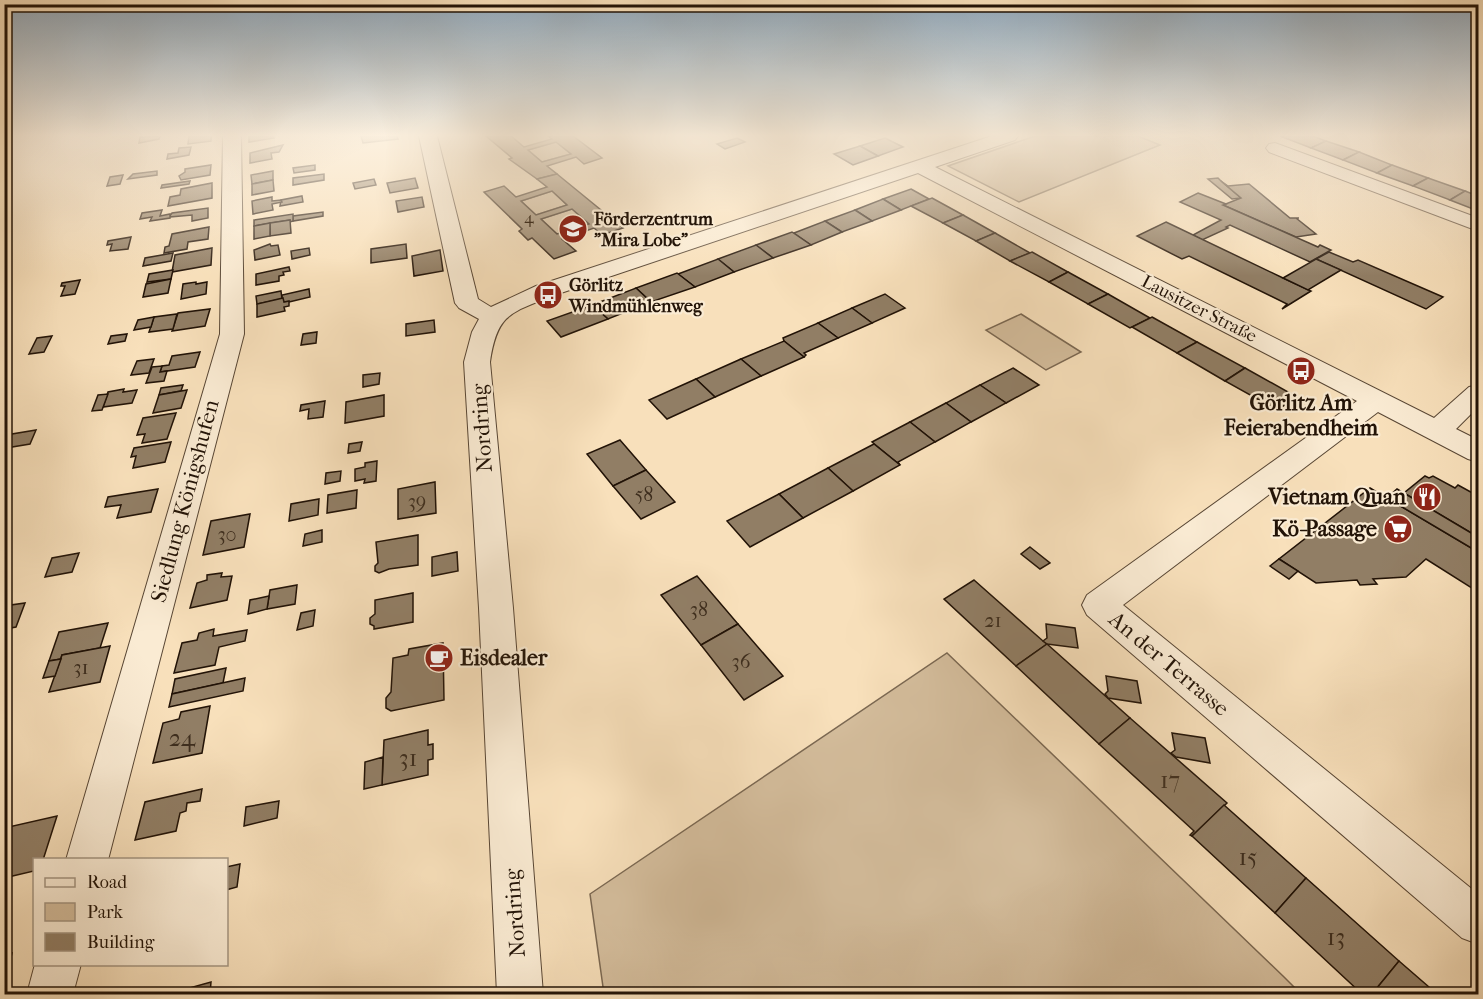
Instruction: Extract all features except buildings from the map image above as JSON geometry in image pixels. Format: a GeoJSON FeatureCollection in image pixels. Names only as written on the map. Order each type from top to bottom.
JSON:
{"type":"FeatureCollection","features":[{"type":"Feature","properties":{"kind":"street","name":"Siedlung Königshufen"},"geometry":{"type":"LineString","coordinates":[[88,858],[232,334],[232,183]]}},
{"type":"Feature","properties":{"kind":"street"},"geometry":{"type":"LineString","coordinates":[[439,183],[467,303],[492,317],[544,291],[869,183]]}},
{"type":"Feature","properties":{"kind":"street","name":"Lausitzer Straße"},"geometry":{"type":"LineString","coordinates":[[952,183],[1479,452]]}},
{"type":"Feature","properties":{"kind":"street"},"geometry":{"type":"LineString","coordinates":[[1367,183],[1479,225]]}},
{"type":"Feature","properties":{"kind":"street","name":"Nordring"},"geometry":{"type":"LineString","coordinates":[[492,317],[480,339],[477,362],[496,608],[520,994]]}},
{"type":"Feature","properties":{"kind":"street"},"geometry":{"type":"LineString","coordinates":[[1437,430],[1479,393]]}},
{"type":"Feature","properties":{"kind":"street","name":"An der Terrasse"},"geometry":{"type":"LineString","coordinates":[[1377,400],[1099,605],[1479,922]]}},
{"type":"Feature","properties":{"kind":"street"},"geometry":{"type":"LineString","coordinates":[[50,994],[57,966]]}},
{"type":"Feature","properties":{"kind":"green space"},"geometry":{"type":"Polygon","coordinates":[[[981,183],[1067,183],[1019,202],[981,183]]]}},
{"type":"Feature","properties":{"kind":"green space"},"geometry":{"type":"Polygon","coordinates":[[[552,191],[567,205],[536,215],[521,201],[552,191]]]}},
{"type":"Feature","properties":{"kind":"green space"},"geometry":{"type":"Polygon","coordinates":[[[572,209],[589,224],[557,234],[541,219],[572,209]]]}},
{"type":"Feature","properties":{"kind":"green space"},"geometry":{"type":"Polygon","coordinates":[[[1021,314],[1081,352],[1046,370],[986,330],[1021,314]]]}},
{"type":"Feature","properties":{"kind":"green space"},"geometry":{"type":"Polygon","coordinates":[[[947,653],[1301,994],[604,994],[590,894],[947,653]]]}},
{"type":"Feature","properties":{"kind":"place","name":"Förderzentrum \"Mira Lobe\""},"geometry":{"type":"Point","coordinates":[573,229]}},
{"type":"Feature","properties":{"kind":"place","name":"Görlitz Windmühlenweg"},"geometry":{"type":"Point","coordinates":[548,295]}},
{"type":"Feature","properties":{"kind":"place","name":"Görlitz Am Feierabendheim"},"geometry":{"type":"Point","coordinates":[1301,371]}},
{"type":"Feature","properties":{"kind":"place","name":"Vietnam Quan"},"geometry":{"type":"Point","coordinates":[1427,497]}},
{"type":"Feature","properties":{"kind":"place","name":"Kö-Passage"},"geometry":{"type":"Point","coordinates":[1398,529]}},
{"type":"Feature","properties":{"kind":"place","name":"Eisdealer"},"geometry":{"type":"Point","coordinates":[439,658]}}]}
